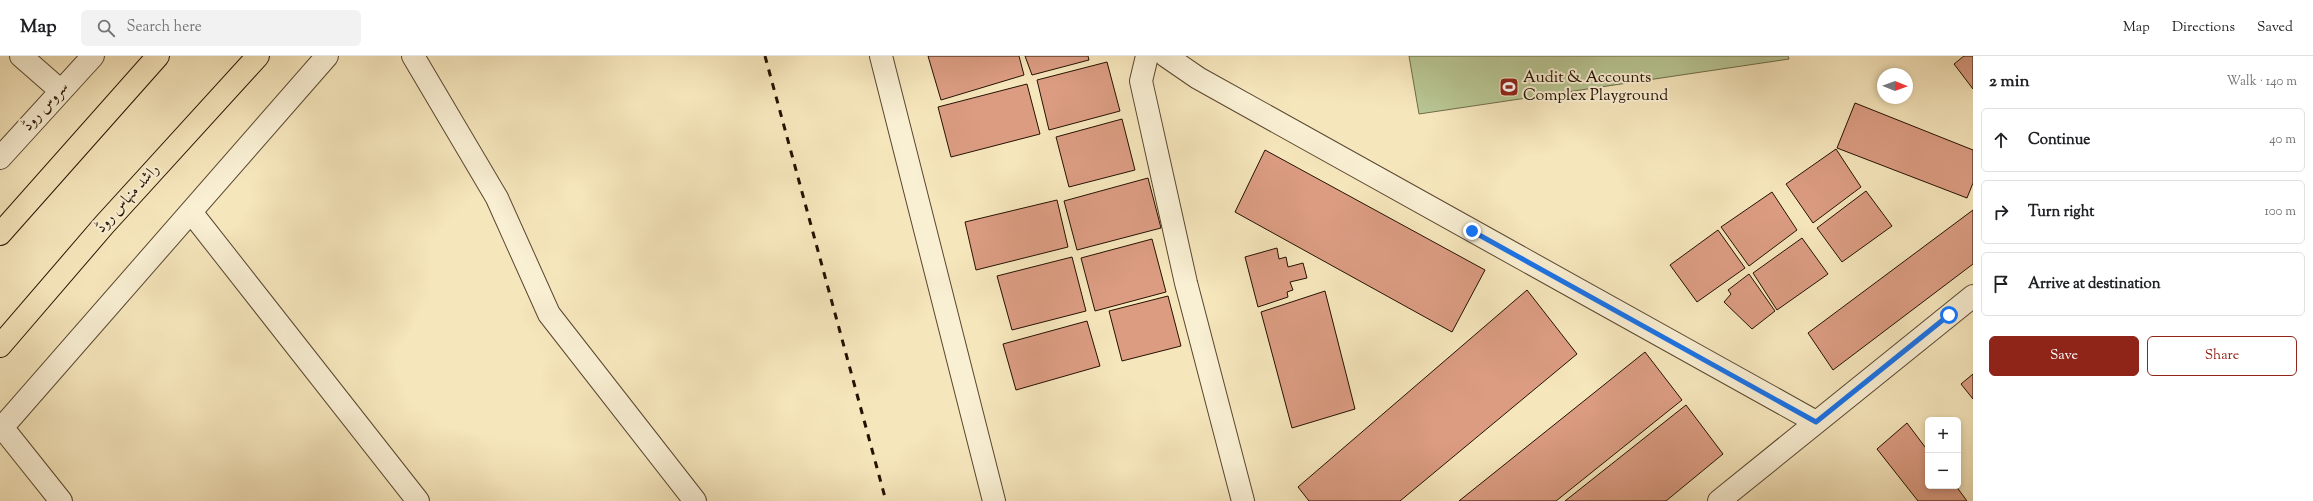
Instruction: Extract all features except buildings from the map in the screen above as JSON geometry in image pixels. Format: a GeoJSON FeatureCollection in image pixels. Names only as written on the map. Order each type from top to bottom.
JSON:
{"type":"FeatureCollection","features":[{"type":"Feature","properties":{"kind":"main road"},"geometry":{"type":"LineString","coordinates":[[0,234],[54,171],[158,56]]}},
{"type":"Feature","properties":{"kind":"main road","name":"راشد منہاس روڈ"},"geometry":{"type":"LineString","coordinates":[[0,346],[104,225],[258,56]]}},
{"type":"Feature","properties":{"kind":"street"},"geometry":{"type":"LineString","coordinates":[[21,56],[61,90]]}},
{"type":"Feature","properties":{"kind":"street","name":"سروس روڈ"},"geometry":{"type":"LineString","coordinates":[[0,158],[92,56]]}},
{"type":"Feature","properties":{"kind":"street"},"geometry":{"type":"LineString","coordinates":[[61,501],[1,428],[326,56]]}},
{"type":"Feature","properties":{"kind":"street"},"geometry":{"type":"LineString","coordinates":[[413,56],[497,198],[549,314],[695,501]]}},
{"type":"Feature","properties":{"kind":"street"},"geometry":{"type":"LineString","coordinates":[[881,56],[994,501]]}},
{"type":"Feature","properties":{"kind":"street"},"geometry":{"type":"LineString","coordinates":[[1148,56],[1141,81],[1186,283],[1243,501]]}},
{"type":"Feature","properties":{"kind":"street"},"geometry":{"type":"LineString","coordinates":[[1166,56],[1198,78],[1816,422]]}},
{"type":"Feature","properties":{"kind":"street"},"geometry":{"type":"LineString","coordinates":[[191,212],[418,501]]}},
{"type":"Feature","properties":{"kind":"street"},"geometry":{"type":"LineString","coordinates":[[1719,501],[1973,296]]}},
{"type":"Feature","properties":{"kind":"green space","name":"Audit & Accounts Complex Playground"},"geometry":{"type":"Polygon","coordinates":[[[1409,56],[1788,56],[1789,59],[1419,114],[1409,56]]]}},
{"type":"Feature","properties":{"kind":"railway"},"geometry":{"type":"LineString","coordinates":[[765,56],[886,501]]}},
{"type":"Feature","properties":{"kind":"place","name":"Audit & Accounts Complex Playground"},"geometry":{"type":"Point","coordinates":[1509,87]}},
{"type":"Feature","properties":{"kind":"route"},"geometry":{"type":"LineString","coordinates":[[1472,231],[1816,422],[1949,315]]}}]}
